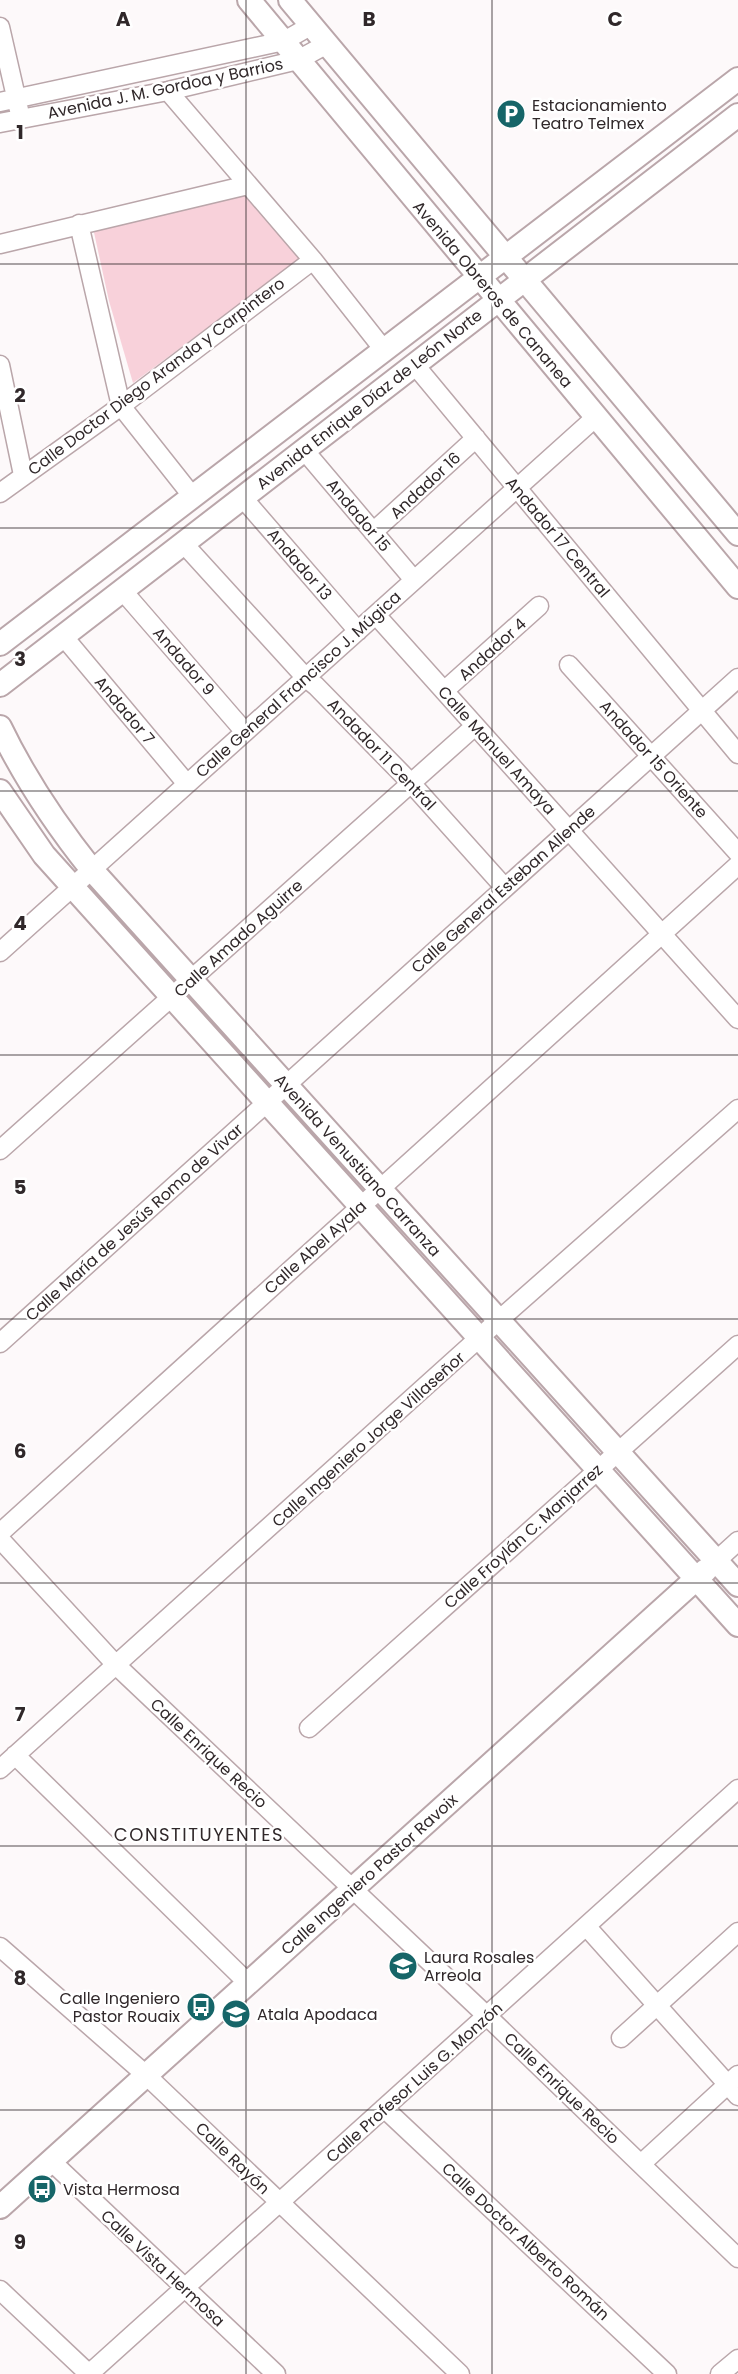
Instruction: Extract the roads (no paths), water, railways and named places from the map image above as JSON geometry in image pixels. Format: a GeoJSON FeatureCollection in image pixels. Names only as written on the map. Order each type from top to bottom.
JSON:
{"type":"FeatureCollection","features":[{"type":"Feature","properties":{"kind":"street","name":"Avenida Obreros de Cananea"},"geometry":{"type":"LineString","coordinates":[[249,0],[738,587]]}},
{"type":"Feature","properties":{"kind":"street","name":"Avenida Obreros de Cananea"},"geometry":{"type":"LineString","coordinates":[[290,0],[738,534]]}},
{"type":"Feature","properties":{"kind":"street","name":"Avenida J. M. Gordoa y Barrios"},"geometry":{"type":"LineString","coordinates":[[8,100],[284,41],[312,25]]}},
{"type":"Feature","properties":{"kind":"street"},"geometry":{"type":"LineString","coordinates":[[0,27],[8,100],[22,118]]}},
{"type":"Feature","properties":{"kind":"street","name":"Avenida J. M. Gordoa y Barrios"},"geometry":{"type":"LineString","coordinates":[[0,123],[168,91],[298,60],[327,45]]}},
{"type":"Feature","properties":{"kind":"street","name":"Avenida Enrique Díaz de León Norte"},"geometry":{"type":"LineString","coordinates":[[0,644],[738,79]]}},
{"type":"Feature","properties":{"kind":"street"},"geometry":{"type":"LineString","coordinates":[[168,91],[313,260],[384,350]]}},
{"type":"Feature","properties":{"kind":"street","name":"Avenida Enrique Díaz de León Norte"},"geometry":{"type":"LineString","coordinates":[[0,685],[738,115]]}},
{"type":"Feature","properties":{"kind":"street"},"geometry":{"type":"LineString","coordinates":[[0,244],[248,185]]}},
{"type":"Feature","properties":{"kind":"street"},"geometry":{"type":"LineString","coordinates":[[79,224],[121,406],[193,496]]}},
{"type":"Feature","properties":{"kind":"street","name":"Calle Doctor Diego Aranda y Carpintero"},"geometry":{"type":"LineString","coordinates":[[0,493],[121,406],[313,260]]}},
{"type":"Feature","properties":{"kind":"street","name":"Andador 17 Central"},"geometry":{"type":"LineString","coordinates":[[414,364],[738,754]]}},
{"type":"Feature","properties":{"kind":"street"},"geometry":{"type":"LineString","coordinates":[[0,365],[23,475]]}},
{"type":"Feature","properties":{"kind":"street","name":"Calle General Francisco J. Múgica"},"geometry":{"type":"LineString","coordinates":[[0,951],[596,417]]}},
{"type":"Feature","properties":{"kind":"street","name":"Andador 16"},"geometry":{"type":"LineString","coordinates":[[373,532],[476,438]]}},
{"type":"Feature","properties":{"kind":"street","name":"Andador 15"},"geometry":{"type":"LineString","coordinates":[[304,450],[414,580]]}},
{"type":"Feature","properties":{"kind":"street","name":"Andador 13"},"geometry":{"type":"LineString","coordinates":[[242,497],[358,631]]}},
{"type":"Feature","properties":{"kind":"street","name":"Andador 11 Central"},"geometry":{"type":"LineString","coordinates":[[183,543],[306,678],[411,783],[505,888]]}},
{"type":"Feature","properties":{"kind":"street","name":"Andador 9"},"geometry":{"type":"LineString","coordinates":[[122,590],[245,732]]}},
{"type":"Feature","properties":{"kind":"street","name":"Andador 4"},"geometry":{"type":"LineString","coordinates":[[444,691],[539,606]]}},
{"type":"Feature","properties":{"kind":"street","name":"Calle Manuel Amaya"},"geometry":{"type":"LineString","coordinates":[[376,615],[738,1019]]}},
{"type":"Feature","properties":{"kind":"street","name":"Andador 7"},"geometry":{"type":"LineString","coordinates":[[63,636],[187,784]]}},
{"type":"Feature","properties":{"kind":"street","name":"Andador 15 Oriente"},"geometry":{"type":"LineString","coordinates":[[569,665],[738,854]]}},
{"type":"Feature","properties":{"kind":"street","name":"Calle General Esteban Allende"},"geometry":{"type":"LineString","coordinates":[[268,1101],[738,678]]}},
{"type":"Feature","properties":{"kind":"street","name":"Calle Amado Aguirre"},"geometry":{"type":"LineString","coordinates":[[0,1150],[476,726]]}},
{"type":"Feature","properties":{"kind":"street","name":"Avenida Venustiano Carranza"},"geometry":{"type":"LineString","coordinates":[[0,727],[36,793],[92,870],[738,1586]]}},
{"type":"Feature","properties":{"kind":"street","name":"Avenida Venustiano Carranza"},"geometry":{"type":"LineString","coordinates":[[0,791],[38,848],[738,1625]]}},
{"type":"Feature","properties":{"kind":"street","name":"Calle Abel Ayala"},"geometry":{"type":"LineString","coordinates":[[0,1533],[738,865]]}},
{"type":"Feature","properties":{"kind":"street","name":"Calle María de Jesús Romo de Vivar"},"geometry":{"type":"LineString","coordinates":[[0,1343],[268,1101]]}},
{"type":"Feature","properties":{"kind":"street","name":"Calle Ingeniero Jorge Villaseñor"},"geometry":{"type":"LineString","coordinates":[[0,1769],[499,1320],[738,1109]]}},
{"type":"Feature","properties":{"kind":"street","name":"Calle Froylán C. Manjarrez"},"geometry":{"type":"LineString","coordinates":[[309,1728],[738,1345]]}},
{"type":"Feature","properties":{"kind":"street","name":"Calle Enrique Recio"},"geometry":{"type":"LineString","coordinates":[[0,1539],[117,1666],[488,2016],[738,2258]]}},
{"type":"Feature","properties":{"kind":"street","name":"Calle Ingeniero Pastor Ravoix"},"geometry":{"type":"LineString","coordinates":[[0,2207],[738,1541]]}},
{"type":"Feature","properties":{"kind":"street"},"geometry":{"type":"LineString","coordinates":[[15,1755],[248,1983]]}},
{"type":"Feature","properties":{"kind":"street","name":"Calle Profesor Luis G. Monzón"},"geometry":{"type":"LineString","coordinates":[[89,2374],[738,1789]]}},
{"type":"Feature","properties":{"kind":"street"},"geometry":{"type":"LineString","coordinates":[[586,1926],[657,2005],[734,2085],[641,2164]]}},
{"type":"Feature","properties":{"kind":"street"},"geometry":{"type":"LineString","coordinates":[[621,2038],[738,1932]]}},
{"type":"Feature","properties":{"kind":"street","name":"Calle Rayón"},"geometry":{"type":"LineString","coordinates":[[0,1947],[146,2075],[460,2374]]}},
{"type":"Feature","properties":{"kind":"street","name":"Calle Doctor Alberto Román"},"geometry":{"type":"LineString","coordinates":[[384,2108],[667,2374]]}},
{"type":"Feature","properties":{"kind":"street","name":"Calle Vista Hermosa"},"geometry":{"type":"LineString","coordinates":[[51,2161],[276,2374]]}},
{"type":"Feature","properties":{"kind":"street"},"geometry":{"type":"LineString","coordinates":[[0,2290],[89,2374]]}},
{"type":"Feature","properties":{"kind":"street"},"geometry":{"type":"LineString","coordinates":[[720,2374],[738,2359]]}},
{"type":"Feature","properties":{"kind":"place","name":"Estacionamiento Teatro Telmex"},"geometry":{"type":"Point","coordinates":[511,114]}},
{"type":"Feature","properties":{"kind":"place","name":"Laura Rosales Arreola"},"geometry":{"type":"Point","coordinates":[403,1966]}},
{"type":"Feature","properties":{"kind":"place","name":"Calle Ingeniero Pastor Rouaix"},"geometry":{"type":"Point","coordinates":[201,2007]}},
{"type":"Feature","properties":{"kind":"place","name":"Atala Apodaca"},"geometry":{"type":"Point","coordinates":[236,2014]}},
{"type":"Feature","properties":{"kind":"place","name":"Vista Hermosa"},"geometry":{"type":"Point","coordinates":[42,2189]}},
{"type":"Feature","properties":{"kind":"district","name":"CONSTITUYENTES"},"geometry":{"type":"Point","coordinates":[199,1835]}}]}
